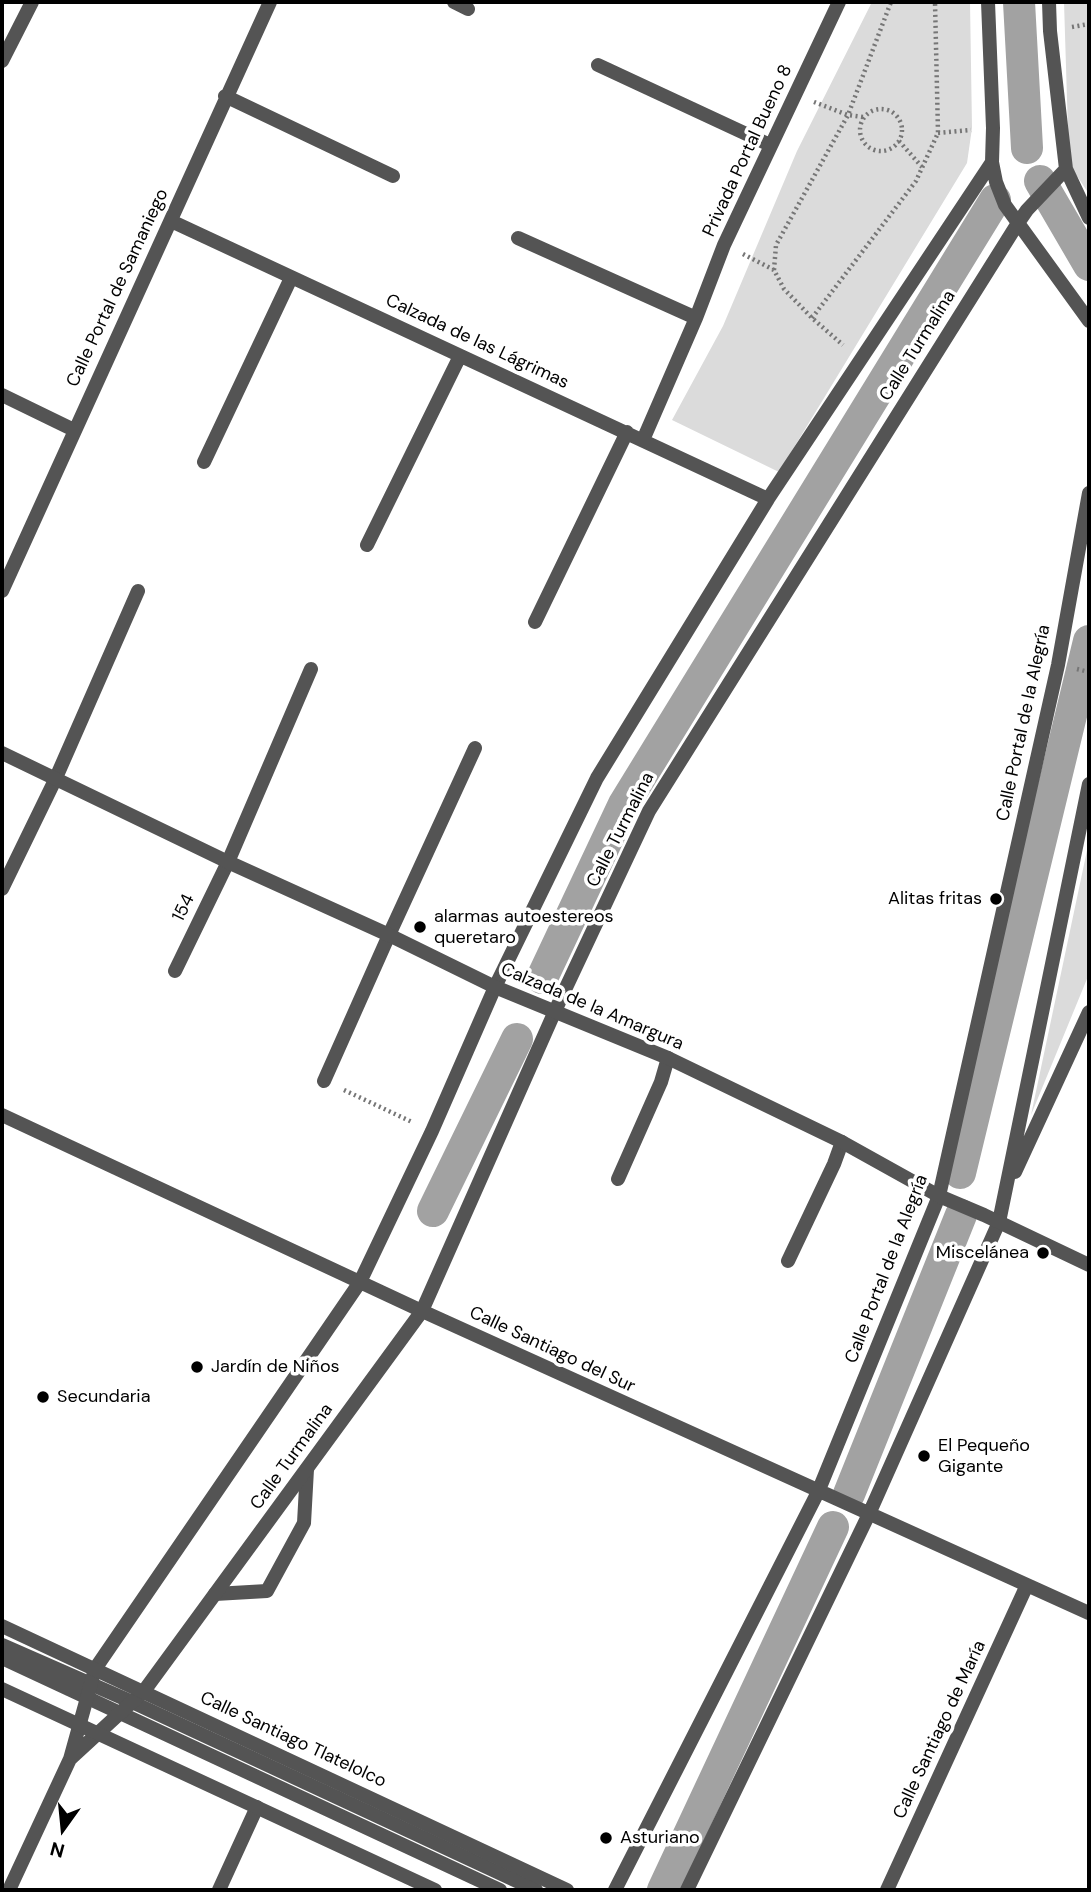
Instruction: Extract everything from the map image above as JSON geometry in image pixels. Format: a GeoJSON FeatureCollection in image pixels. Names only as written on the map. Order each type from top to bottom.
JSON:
{"type":"FeatureCollection","features":[{"type":"Feature","properties":{"kind":"street"},"geometry":{"type":"LineString","coordinates":[[2,61],[32,2]]}},
{"type":"Feature","properties":{"kind":"street","name":"Calle Portal de Samaniego"},"geometry":{"type":"LineString","coordinates":[[2,591],[270,2]]}},
{"type":"Feature","properties":{"kind":"street"},"geometry":{"type":"LineString","coordinates":[[453,2],[468,9]]}},
{"type":"Feature","properties":{"kind":"street","name":"Privada Portal Bueno 8"},"geometry":{"type":"LineString","coordinates":[[643,440],[696,318],[724,245],[839,2]]}},
{"type":"Feature","properties":{"kind":"street"},"geometry":{"type":"LineString","coordinates":[[988,2],[992,162],[996,182],[1005,205],[1089,321]]}},
{"type":"Feature","properties":{"kind":"street"},"geometry":{"type":"LineString","coordinates":[[1049,2],[1066,169],[1089,218]]}},
{"type":"Feature","properties":{"kind":"street"},"geometry":{"type":"LineString","coordinates":[[598,65],[770,145]]}},
{"type":"Feature","properties":{"kind":"street"},"geometry":{"type":"LineString","coordinates":[[225,96],[393,176]]}},
{"type":"Feature","properties":{"kind":"street","name":"Calle Turmalina"},"geometry":{"type":"LineString","coordinates":[[9,1890],[69,1759],[95,1669],[360,1282],[432,1131],[495,987],[597,778],[768,499],[992,162]]}},
{"type":"Feature","properties":{"kind":"street","name":"Calle Turmalina"},"geometry":{"type":"LineString","coordinates":[[69,1759],[144,1691],[422,1311],[555,1011],[649,811],[1018,223],[1066,169]]}},
{"type":"Feature","properties":{"kind":"street","name":"Calzada de las Lágrimas"},"geometry":{"type":"LineString","coordinates":[[171,221],[768,499]]}},
{"type":"Feature","properties":{"kind":"street"},"geometry":{"type":"LineString","coordinates":[[518,238],[696,318]]}},
{"type":"Feature","properties":{"kind":"street"},"geometry":{"type":"LineString","coordinates":[[204,462],[291,278]]}},
{"type":"Feature","properties":{"kind":"street"},"geometry":{"type":"LineString","coordinates":[[367,545],[460,356]]}},
{"type":"Feature","properties":{"kind":"street"},"geometry":{"type":"LineString","coordinates":[[2,395],[74,430]]}},
{"type":"Feature","properties":{"kind":"street"},"geometry":{"type":"LineString","coordinates":[[535,622],[627,432]]}},
{"type":"Feature","properties":{"kind":"street","name":"Calle Portal de la Alegría"},"geometry":{"type":"LineString","coordinates":[[615,1890],[818,1492],[940,1196],[1058,665],[1089,493]]}},
{"type":"Feature","properties":{"kind":"street"},"geometry":{"type":"LineString","coordinates":[[2,889],[55,780],[138,591]]}},
{"type":"Feature","properties":{"kind":"street","name":"154"},"geometry":{"type":"LineString","coordinates":[[175,971],[228,862],[311,669]]}},
{"type":"Feature","properties":{"kind":"street"},"geometry":{"type":"LineString","coordinates":[[324,1081],[475,748]]}},
{"type":"Feature","properties":{"kind":"street","name":"Calzada de la Amargura"},"geometry":{"type":"LineString","coordinates":[[2,753],[495,987],[668,1058],[842,1142],[940,1196],[1089,1265]]}},
{"type":"Feature","properties":{"kind":"street"},"geometry":{"type":"LineString","coordinates":[[687,1890],[869,1514],[999,1222],[1089,784]]}},
{"type":"Feature","properties":{"kind":"street"},"geometry":{"type":"LineString","coordinates":[[1004,1195],[1089,1012]]}},
{"type":"Feature","properties":{"kind":"street"},"geometry":{"type":"LineString","coordinates":[[618,1179],[661,1082],[668,1058]]}},
{"type":"Feature","properties":{"kind":"street","name":"Calle Santiago del Sur"},"geometry":{"type":"LineString","coordinates":[[2,1115],[422,1311],[1089,1613]]}},
{"type":"Feature","properties":{"kind":"street"},"geometry":{"type":"LineString","coordinates":[[788,1261],[842,1142]]}},
{"type":"Feature","properties":{"kind":"street"},"geometry":{"type":"LineString","coordinates":[[215,1594],[267,1591],[304,1523],[307,1469]]}},
{"type":"Feature","properties":{"kind":"street","name":"Calle Santiago de María"},"geometry":{"type":"LineString","coordinates":[[887,1890],[1027,1585]]}},
{"type":"Feature","properties":{"kind":"street","name":"Calle Santiago Tlatelolco"},"geometry":{"type":"LineString","coordinates":[[2,1626],[567,1890]]}},
{"type":"Feature","properties":{"kind":"street"},"geometry":{"type":"LineString","coordinates":[[2,1644],[88,1690],[119,1714],[500,1890]]}},
{"type":"Feature","properties":{"kind":"street"},"geometry":{"type":"LineString","coordinates":[[2,1658],[88,1690],[131,1702],[536,1890]]}},
{"type":"Feature","properties":{"kind":"street"},"geometry":{"type":"LineString","coordinates":[[2,1689],[257,1807],[408,1884],[435,1890]]}},
{"type":"Feature","properties":{"kind":"street"},"geometry":{"type":"LineString","coordinates":[[219,1890],[257,1807]]}},
{"type":"Feature","properties":{"kind":"path"},"geometry":{"type":"LineString","coordinates":[[774,270],[776,245],[848,115],[891,2]]}},
{"type":"Feature","properties":{"kind":"path"},"geometry":{"type":"LineString","coordinates":[[812,318],[916,181],[938,133],[935,2]]}},
{"type":"Feature","properties":{"kind":"path"},"geometry":{"type":"LineString","coordinates":[[796,94],[848,115],[863,117],[873,110],[886,109],[897,116],[902,128],[899,141],[889,149],[876,150],[864,143],[860,131],[863,117]]}},
{"type":"Feature","properties":{"kind":"path"},"geometry":{"type":"LineString","coordinates":[[938,133],[993,128]]}},
{"type":"Feature","properties":{"kind":"path"},"geometry":{"type":"LineString","coordinates":[[899,141],[922,167]]}},
{"type":"Feature","properties":{"kind":"path"},"geometry":{"type":"LineString","coordinates":[[724,245],[774,270],[785,289],[812,318],[860,360]]}},
{"type":"Feature","properties":{"kind":"path"},"geometry":{"type":"LineString","coordinates":[[324,1081],[432,1131]]}},
{"type":"Feature","properties":{"kind":"shaded area"},"geometry":{"type":"Polygon","coordinates":[[[872,2],[970,2],[972,128],[967,163],[779,472],[672,420],[723,326],[797,151],[872,2]]]}},
{"type":"Feature","properties":{"kind":"shaded area"},"geometry":{"type":"Polygon","coordinates":[[[1064,2],[1089,2],[1089,194],[1069,164],[1064,2]]]}},
{"type":"Feature","properties":{"kind":"shaded area"},"geometry":{"type":"Polygon","coordinates":[[[1089,841],[1089,974],[1031,1115],[1089,841]]]}},
{"type":"Feature","properties":{"kind":"waterway"},"geometry":{"type":"LineString","coordinates":[[1019,2],[1027,148]]}},
{"type":"Feature","properties":{"kind":"waterway"},"geometry":{"type":"LineString","coordinates":[[1040,181],[1089,265]]}},
{"type":"Feature","properties":{"kind":"waterway"},"geometry":{"type":"LineString","coordinates":[[542,978],[624,804],[995,200]]}},
{"type":"Feature","properties":{"kind":"waterway"},"geometry":{"type":"LineString","coordinates":[[960,1173],[1089,641]]}},
{"type":"Feature","properties":{"kind":"waterway"},"geometry":{"type":"LineString","coordinates":[[433,1211],[517,1039]]}},
{"type":"Feature","properties":{"kind":"waterway"},"geometry":{"type":"LineString","coordinates":[[849,1494],[961,1215]]}},
{"type":"Feature","properties":{"kind":"waterway"},"geometry":{"type":"LineString","coordinates":[[663,1890],[833,1527]]}},
{"type":"Feature","properties":{"kind":"place","name":"Alitas fritas"},"geometry":{"type":"Point","coordinates":[996,899]}},
{"type":"Feature","properties":{"kind":"place","name":"alarmas autoestereos queretaro"},"geometry":{"type":"Point","coordinates":[420,927]}},
{"type":"Feature","properties":{"kind":"place","name":"Miscelánea"},"geometry":{"type":"Point","coordinates":[1043,1253]}},
{"type":"Feature","properties":{"kind":"place","name":"Jardín de Niños"},"geometry":{"type":"Point","coordinates":[197,1367]}},
{"type":"Feature","properties":{"kind":"place","name":"Secundaria"},"geometry":{"type":"Point","coordinates":[43,1397]}},
{"type":"Feature","properties":{"kind":"place","name":"El Pequeño Gigante"},"geometry":{"type":"Point","coordinates":[924,1456]}},
{"type":"Feature","properties":{"kind":"place","name":"Asturiano"},"geometry":{"type":"Point","coordinates":[606,1838]}}]}
